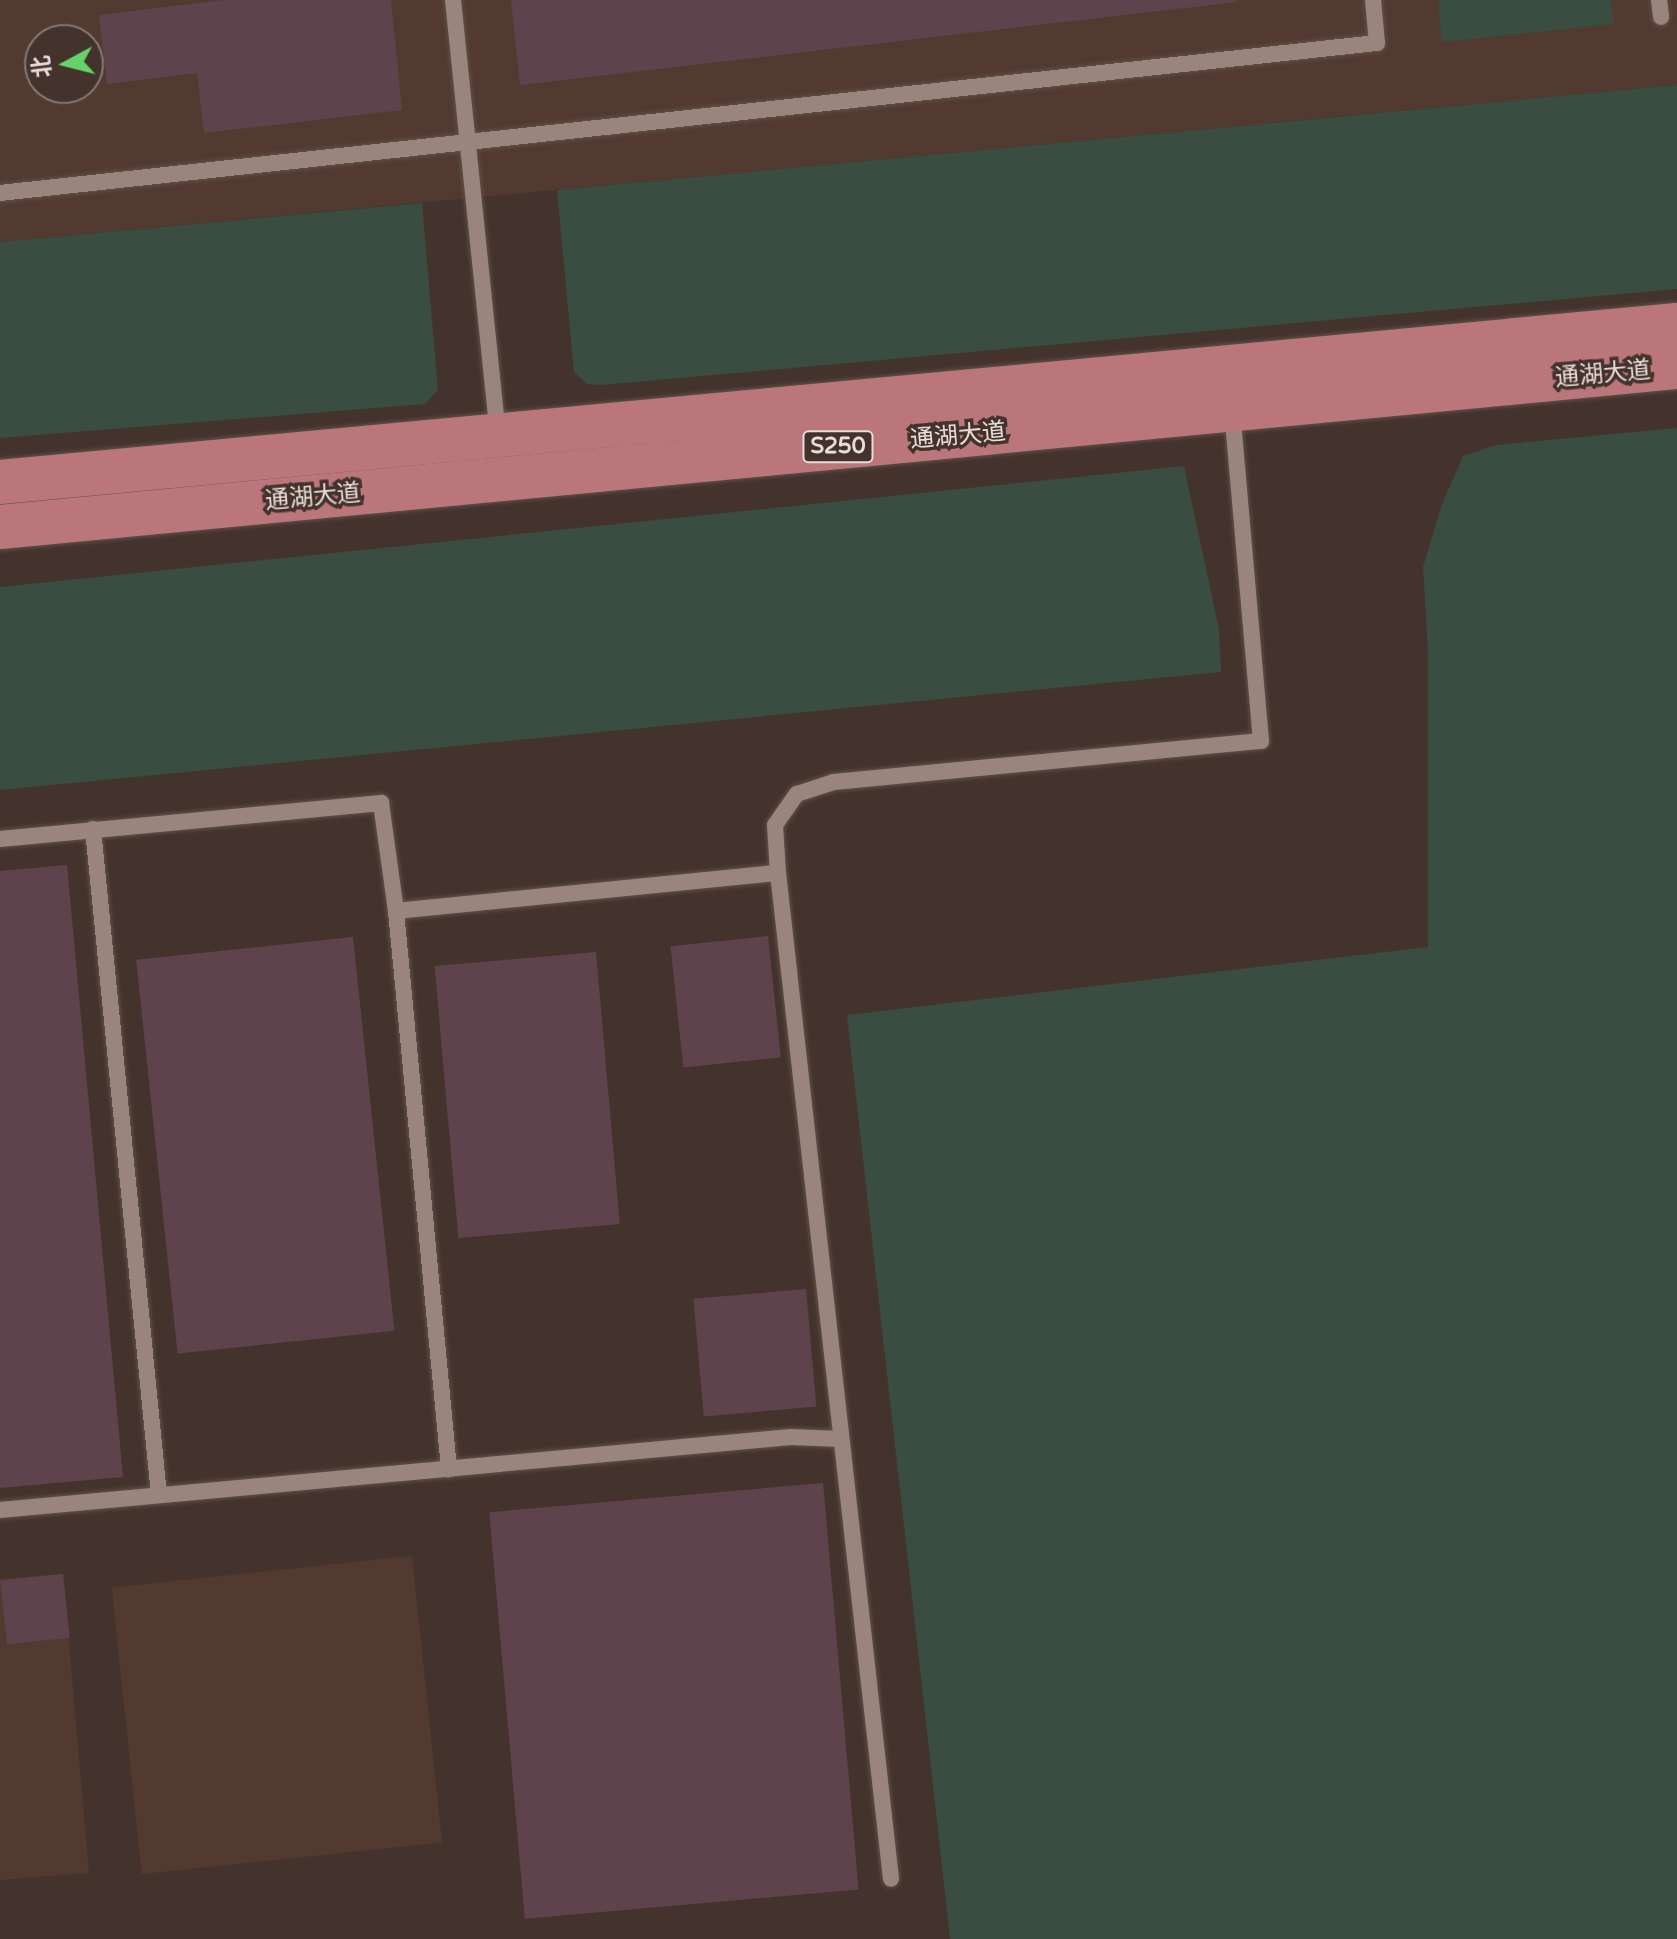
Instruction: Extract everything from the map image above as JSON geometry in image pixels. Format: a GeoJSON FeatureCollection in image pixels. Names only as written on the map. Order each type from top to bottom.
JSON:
{"type":"FeatureCollection","features":[{"type":"Feature","properties":{"kind":"main road","name":"通湖大道"},"geometry":{"type":"LineString","coordinates":[[0,482],[1677,325]]}},
{"type":"Feature","properties":{"kind":"main road","name":"通湖大道"},"geometry":{"type":"LineString","coordinates":[[0,527],[1677,367]]}},
{"type":"Feature","properties":{"kind":"lane"},"geometry":{"type":"LineString","coordinates":[[453,0],[498,435]]}},
{"type":"Feature","properties":{"kind":"lane"},"geometry":{"type":"LineString","coordinates":[[0,193],[1377,43],[1373,0]]}},
{"type":"Feature","properties":{"kind":"lane"},"geometry":{"type":"LineString","coordinates":[[891,1879],[775,825],[797,794],[834,782],[1261,741],[1232,409]]}},
{"type":"Feature","properties":{"kind":"lane"},"geometry":{"type":"LineString","coordinates":[[0,839],[381,803],[396,911],[449,1469]]}},
{"type":"Feature","properties":{"kind":"lane"},"geometry":{"type":"LineString","coordinates":[[93,829],[159,1495]]}},
{"type":"Feature","properties":{"kind":"lane"},"geometry":{"type":"LineString","coordinates":[[396,911],[778,873]]}},
{"type":"Feature","properties":{"kind":"lane"},"geometry":{"type":"LineString","coordinates":[[0,1510],[791,1437],[841,1439]]}},
{"type":"Feature","properties":{"kind":"shaded area"},"geometry":{"type":"Polygon","coordinates":[[[0,0],[1677,0],[1677,85],[0,242],[0,0]]]}},
{"type":"Feature","properties":{"kind":"shaded area"},"geometry":{"type":"Polygon","coordinates":[[[412,1556],[442,1842],[142,1874],[112,1588],[412,1556]]]}},
{"type":"Feature","properties":{"kind":"shaded area"},"geometry":{"type":"Polygon","coordinates":[[[63,1574],[89,1873],[0,1880],[0,1579],[63,1574]]]}},
{"type":"Feature","properties":{"kind":"green space"},"geometry":{"type":"Polygon","coordinates":[[[1438,0],[1611,0],[1614,24],[1442,42],[1438,0]]]}},
{"type":"Feature","properties":{"kind":"green space"},"geometry":{"type":"Polygon","coordinates":[[[1677,85],[1677,289],[601,385],[587,384],[574,372],[557,190],[1677,85]]]}},
{"type":"Feature","properties":{"kind":"green space"},"geometry":{"type":"Polygon","coordinates":[[[422,203],[438,390],[425,404],[0,438],[0,242],[422,203]]]}},
{"type":"Feature","properties":{"kind":"green space"},"geometry":{"type":"Polygon","coordinates":[[[1677,428],[1677,1939],[950,1939],[847,1015],[1428,947],[1428,652],[1423,567],[1442,504],[1463,456],[1496,445],[1677,428]]]}},
{"type":"Feature","properties":{"kind":"green space"},"geometry":{"type":"Polygon","coordinates":[[[1184,466],[1219,629],[1221,672],[0,790],[0,587],[1184,466]]]}},
{"type":"Feature","properties":{"kind":"building"},"geometry":{"type":"Polygon","coordinates":[[[225,0],[391,0],[402,110],[204,133],[197,73],[107,84],[104,24],[100,24],[99,15],[225,0]]]}},
{"type":"Feature","properties":{"kind":"building"},"geometry":{"type":"Polygon","coordinates":[[[511,0],[1237,0],[1237,2],[520,85],[511,0]]]}},
{"type":"Feature","properties":{"kind":"building"},"geometry":{"type":"Polygon","coordinates":[[[67,865],[123,1477],[0,1488],[0,871],[67,865]]]}},
{"type":"Feature","properties":{"kind":"building"},"geometry":{"type":"Polygon","coordinates":[[[768,936],[781,1057],[683,1068],[671,946],[768,936]]]}},
{"type":"Feature","properties":{"kind":"building"},"geometry":{"type":"Polygon","coordinates":[[[353,937],[394,1331],[178,1354],[136,960],[353,937]]]}},
{"type":"Feature","properties":{"kind":"building"},"geometry":{"type":"Polygon","coordinates":[[[596,952],[620,1224],[458,1238],[435,966],[596,952]]]}},
{"type":"Feature","properties":{"kind":"building"},"geometry":{"type":"Polygon","coordinates":[[[806,1289],[816,1407],[704,1416],[693,1299],[806,1289]]]}},
{"type":"Feature","properties":{"kind":"building"},"geometry":{"type":"Polygon","coordinates":[[[823,1483],[859,1889],[525,1919],[489,1512],[823,1483]]]}},
{"type":"Feature","properties":{"kind":"building"},"geometry":{"type":"Polygon","coordinates":[[[63,1574],[70,1638],[7,1644],[0,1581],[63,1574]]]}}]}
